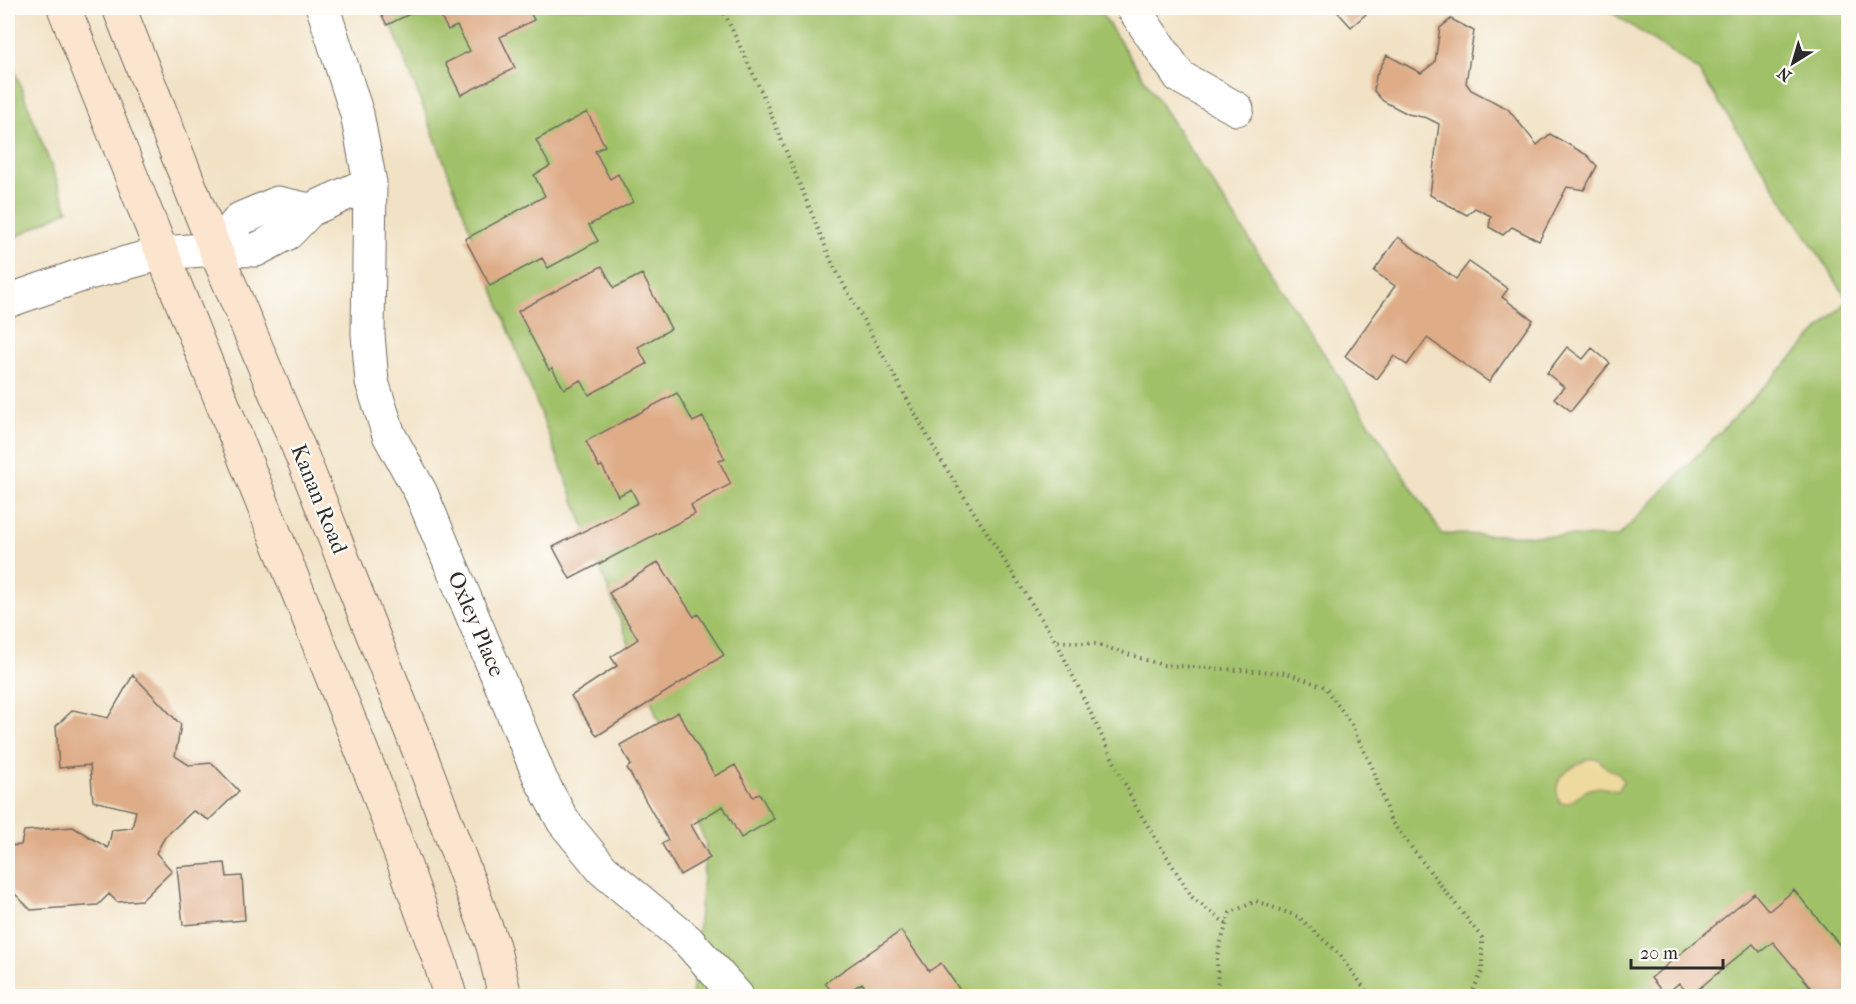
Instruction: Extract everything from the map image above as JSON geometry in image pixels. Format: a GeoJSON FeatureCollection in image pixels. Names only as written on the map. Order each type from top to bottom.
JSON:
{"type":"FeatureCollection","features":[{"type":"Feature","properties":{"kind":"main road"},"geometry":{"type":"LineString","coordinates":[[64,8],[375,784],[440,962],[450,996]]}},
{"type":"Feature","properties":{"kind":"main road","name":"Kanan Road"},"geometry":{"type":"LineString","coordinates":[[119,8],[215,249],[304,461],[418,750],[493,946],[505,996]]}},
{"type":"Feature","properties":{"kind":"street","name":"Oxley Place"},"geometry":{"type":"LineString","coordinates":[[323,8],[357,114],[370,183],[368,334],[372,382],[389,435],[421,493],[542,780],[563,820],[603,870],[688,941],[737,996]]}},
{"type":"Feature","properties":{"kind":"street"},"geometry":{"type":"LineString","coordinates":[[1133,8],[1180,77],[1237,109]]}},
{"type":"Feature","properties":{"kind":"street"},"geometry":{"type":"LineString","coordinates":[[8,301],[85,274],[163,254],[215,249],[256,250],[288,232],[310,210],[370,183]]}},
{"type":"Feature","properties":{"kind":"path"},"geometry":{"type":"LineString","coordinates":[[722,8],[762,93],[832,265],[939,458],[1057,643],[1136,807],[1192,897],[1226,924]]}},
{"type":"Feature","properties":{"kind":"path"},"geometry":{"type":"LineString","coordinates":[[1057,643],[1056,641],[1096,644],[1162,665],[1286,673],[1325,687],[1350,722],[1373,769],[1390,820],[1482,938],[1482,972],[1470,996]]}},
{"type":"Feature","properties":{"kind":"path"},"geometry":{"type":"LineString","coordinates":[[1218,996],[1217,955],[1230,913],[1256,901],[1299,917],[1341,956],[1370,996]]}},
{"type":"Feature","properties":{"kind":"green space"},"geometry":{"type":"Polygon","coordinates":[[[385,8],[1098,8],[1442,534],[1618,537],[1848,300],[1848,996],[692,996],[706,844],[385,8]]]}},
{"type":"Feature","properties":{"kind":"green space"},"geometry":{"type":"Polygon","coordinates":[[[1605,8],[1848,8],[1848,300],[1698,70],[1605,8]]]}},
{"type":"Feature","properties":{"kind":"green space"},"geometry":{"type":"Polygon","coordinates":[[[8,53],[68,210],[8,241],[8,53]]]}},
{"type":"Feature","properties":{"kind":"sand"},"geometry":{"type":"Polygon","coordinates":[[[1588,759],[1598,759],[1607,768],[1618,773],[1624,781],[1618,791],[1602,787],[1595,788],[1586,791],[1573,801],[1561,803],[1557,795],[1557,787],[1562,775],[1588,759]]]}},
{"type":"Feature","properties":{"kind":"building"},"geometry":{"type":"Polygon","coordinates":[[[378,8],[422,8],[387,25],[378,8]]]}},
{"type":"Feature","properties":{"kind":"building"},"geometry":{"type":"Polygon","coordinates":[[[436,8],[528,8],[534,20],[500,37],[515,68],[461,95],[445,63],[470,51],[457,26],[448,30],[436,8]]]}},
{"type":"Feature","properties":{"kind":"building"},"geometry":{"type":"Polygon","coordinates":[[[1334,8],[1373,8],[1351,27],[1334,8]]]}},
{"type":"Feature","properties":{"kind":"building"},"geometry":{"type":"Polygon","coordinates":[[[1451,19],[1474,31],[1466,83],[1471,90],[1508,109],[1537,145],[1550,134],[1587,155],[1597,166],[1584,190],[1567,187],[1539,241],[1512,227],[1503,235],[1489,227],[1491,216],[1475,208],[1467,215],[1430,195],[1439,124],[1427,118],[1408,114],[1383,101],[1374,91],[1376,76],[1387,55],[1421,73],[1435,62],[1440,28],[1451,19]]]}},
{"type":"Feature","properties":{"kind":"building"},"geometry":{"type":"Polygon","coordinates":[[[587,112],[605,146],[595,151],[610,179],[618,174],[633,202],[589,225],[598,241],[548,268],[542,258],[490,286],[465,239],[545,196],[534,175],[550,166],[536,140],[587,112]]]}},
{"type":"Feature","properties":{"kind":"building"},"geometry":{"type":"Polygon","coordinates":[[[1398,237],[1456,279],[1469,262],[1508,289],[1502,297],[1533,320],[1489,382],[1427,338],[1407,365],[1394,356],[1377,379],[1345,356],[1395,286],[1374,271],[1398,237]]]}},
{"type":"Feature","properties":{"kind":"building"},"geometry":{"type":"Polygon","coordinates":[[[602,266],[614,288],[642,274],[671,329],[638,347],[647,364],[589,395],[581,380],[564,389],[552,368],[549,370],[518,311],[602,266]]]}},
{"type":"Feature","properties":{"kind":"building"},"geometry":{"type":"Polygon","coordinates":[[[1567,347],[1583,359],[1592,348],[1610,363],[1571,411],[1554,398],[1564,387],[1547,373],[1567,347]]]}},
{"type":"Feature","properties":{"kind":"building"},"geometry":{"type":"Polygon","coordinates":[[[677,393],[693,422],[703,417],[725,459],[719,461],[731,484],[691,505],[695,514],[570,579],[553,547],[638,503],[631,489],[618,496],[602,466],[599,467],[586,441],[677,393]]]}},
{"type":"Feature","properties":{"kind":"building"},"geometry":{"type":"Polygon","coordinates":[[[658,562],[694,617],[698,614],[724,655],[597,736],[571,696],[617,666],[611,657],[638,639],[609,593],[658,562]]]}},
{"type":"Feature","properties":{"kind":"building"},"geometry":{"type":"Polygon","coordinates":[[[133,675],[181,725],[175,756],[189,765],[212,763],[239,791],[209,820],[193,811],[165,837],[156,853],[172,871],[142,900],[117,902],[109,894],[98,905],[31,910],[8,887],[8,846],[21,845],[24,831],[73,827],[108,848],[112,830],[132,828],[136,811],[93,801],[90,765],[59,768],[56,726],[73,710],[108,718],[133,675]]]}},
{"type":"Feature","properties":{"kind":"building"},"geometry":{"type":"Polygon","coordinates":[[[678,712],[715,776],[735,765],[753,797],[759,793],[774,819],[741,838],[723,806],[691,825],[710,858],[680,875],[662,844],[668,840],[627,768],[631,765],[620,745],[678,712]]]}},
{"type":"Feature","properties":{"kind":"building"},"geometry":{"type":"Polygon","coordinates":[[[225,863],[227,877],[242,876],[245,920],[183,925],[177,867],[225,863]]]}},
{"type":"Feature","properties":{"kind":"building"},"geometry":{"type":"Polygon","coordinates":[[[1794,890],[1848,955],[1848,996],[1818,996],[1773,942],[1760,952],[1753,944],[1690,996],[1679,983],[1665,995],[1651,978],[1754,893],[1769,911],[1794,890]]]}},
{"type":"Feature","properties":{"kind":"building"},"geometry":{"type":"Polygon","coordinates":[[[901,931],[929,971],[941,963],[964,996],[871,996],[862,983],[842,996],[835,996],[825,983],[901,931]]]}}]}
